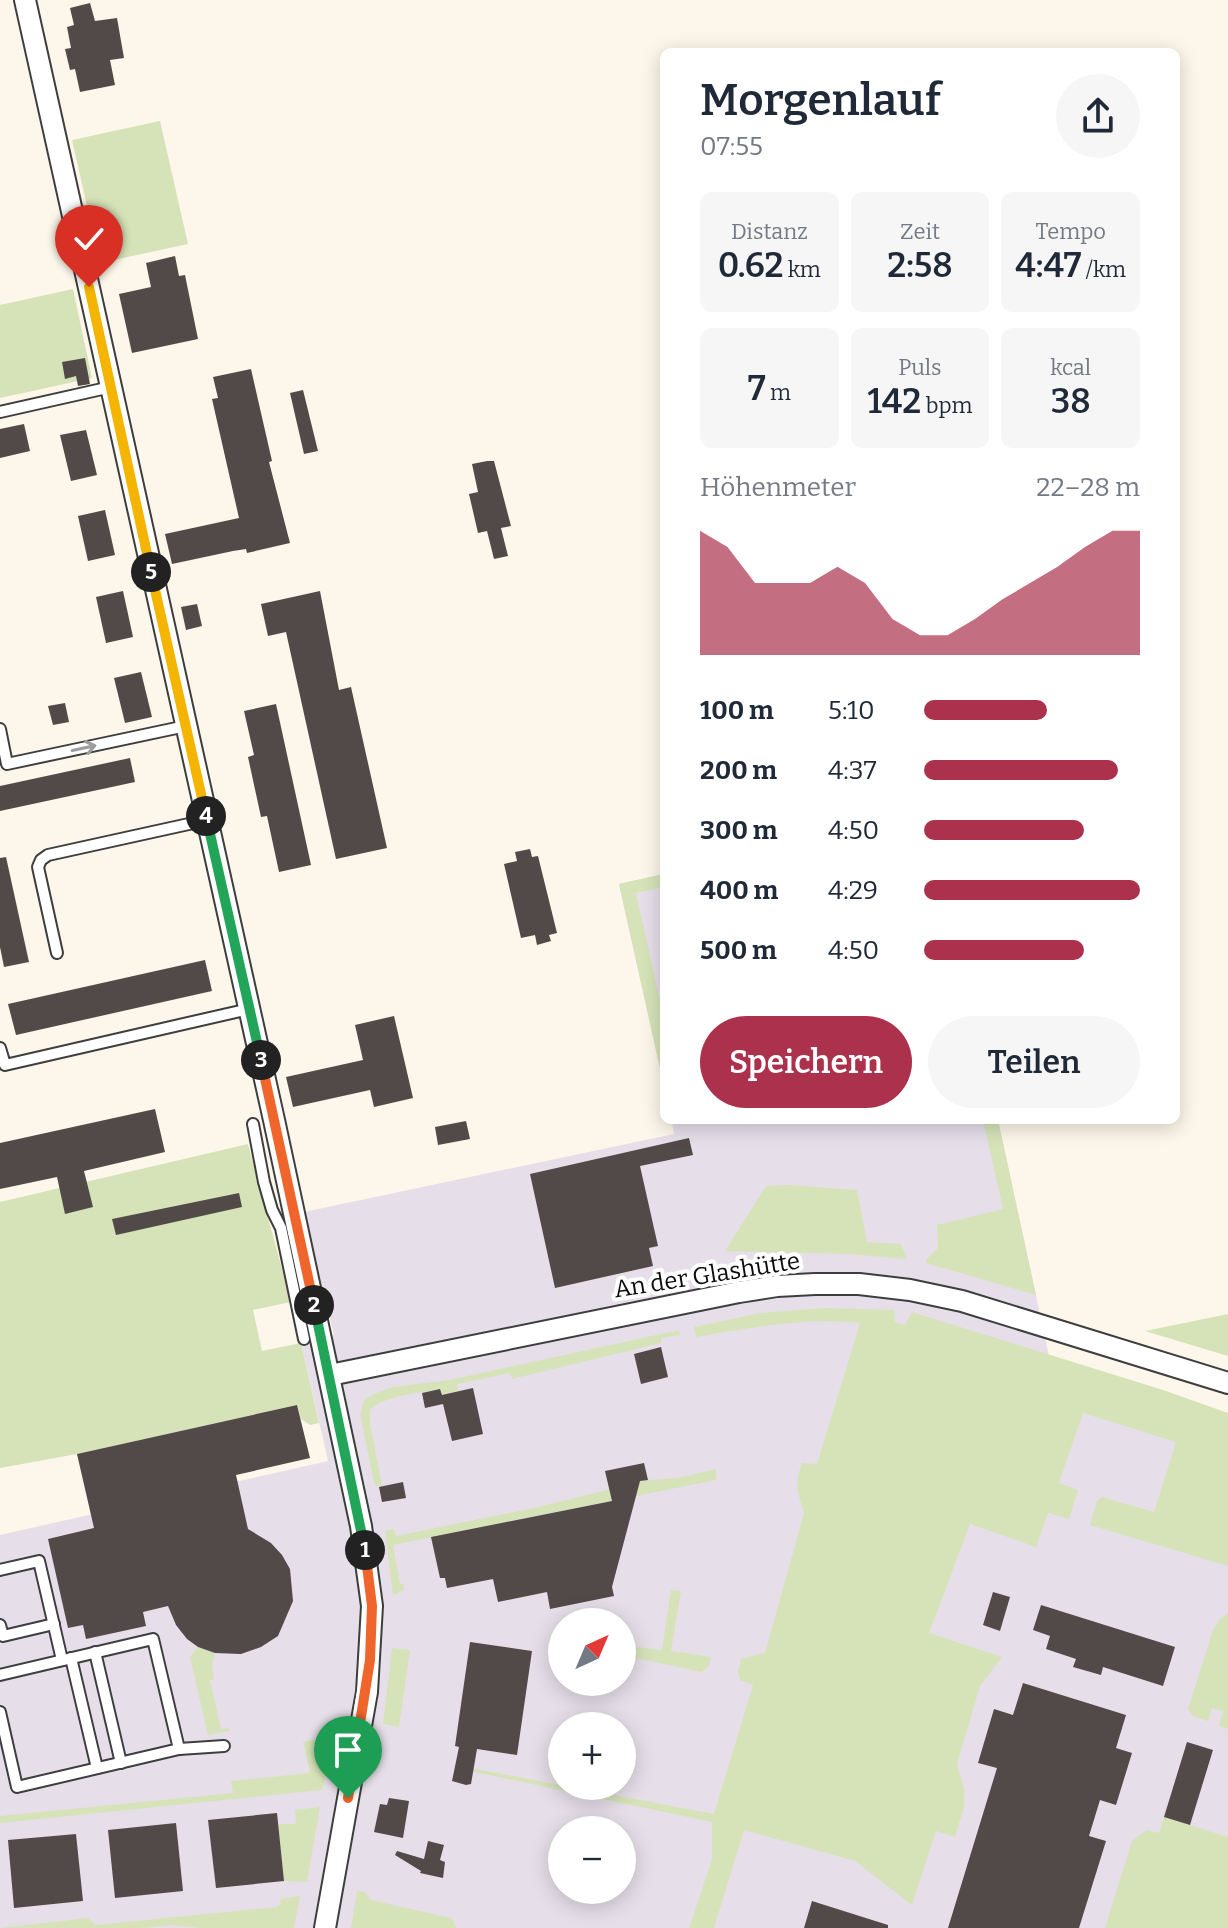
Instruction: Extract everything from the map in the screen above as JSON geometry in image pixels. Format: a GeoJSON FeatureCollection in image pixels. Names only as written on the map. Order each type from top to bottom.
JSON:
{"type":"FeatureCollection","features":[{"type":"Feature","properties":{"kind":"street"},"geometry":{"type":"LineString","coordinates":[[25,0],[361,1526],[372,1606],[367,1692],[325,1928]]}},
{"type":"Feature","properties":{"kind":"street","name":"An der Glashütte"},"geometry":{"type":"LineString","coordinates":[[330,1375],[739,1292],[777,1286],[859,1284],[962,1301],[1228,1383]]}},
{"type":"Feature","properties":{"kind":"lane"},"geometry":{"type":"LineString","coordinates":[[0,412],[111,387]]}},
{"type":"Feature","properties":{"kind":"lane"},"geometry":{"type":"LineString","coordinates":[[0,729],[7,764],[186,726]]}},
{"type":"Feature","properties":{"kind":"lane"},"geometry":{"type":"LineString","coordinates":[[57,953],[38,867],[41,860],[48,855],[207,820]]}},
{"type":"Feature","properties":{"kind":"lane"},"geometry":{"type":"LineString","coordinates":[[0,1048],[5,1065],[249,1009]]}},
{"type":"Feature","properties":{"kind":"lane"},"geometry":{"type":"LineString","coordinates":[[253,1124],[264,1182],[281,1228],[304,1339]]}},
{"type":"Feature","properties":{"kind":"lane"},"geometry":{"type":"LineString","coordinates":[[0,1570],[39,1561],[54,1624],[67,1659],[97,1768]]}},
{"type":"Feature","properties":{"kind":"lane"},"geometry":{"type":"LineString","coordinates":[[0,1625],[3,1636],[54,1624]]}},
{"type":"Feature","properties":{"kind":"lane"},"geometry":{"type":"LineString","coordinates":[[0,1675],[153,1639],[179,1749]]}},
{"type":"Feature","properties":{"kind":"lane"},"geometry":{"type":"LineString","coordinates":[[95,1652],[121,1763]]}},
{"type":"Feature","properties":{"kind":"lane"},"geometry":{"type":"LineString","coordinates":[[0,1712],[17,1787],[179,1749],[224,1746]]}},
{"type":"Feature","properties":{"kind":"shaded area"},"geometry":{"type":"Polygon","coordinates":[[[660,875],[660,1068],[619,884],[660,875]]]}},
{"type":"Feature","properties":{"kind":"shaded area"},"geometry":{"type":"Polygon","coordinates":[[[672,1124],[999,1124],[1052,1370],[1228,1424],[1228,1928],[0,1928],[0,1535],[328,1461],[301,1343],[334,1335],[304,1212],[674,1134],[672,1124]]]}},
{"type":"Feature","properties":{"kind":"green space"},"geometry":{"type":"Polygon","coordinates":[[[160,121],[188,244],[100,263],[72,140],[160,121]]]}},
{"type":"Feature","properties":{"kind":"green space"},"geometry":{"type":"Polygon","coordinates":[[[73,289],[92,378],[0,398],[0,305],[73,289]]]}},
{"type":"Feature","properties":{"kind":"green space"},"geometry":{"type":"Polygon","coordinates":[[[660,875],[660,888],[636,893],[660,1001],[660,1068],[619,884],[660,875]]]}},
{"type":"Feature","properties":{"kind":"green space"},"geometry":{"type":"Polygon","coordinates":[[[984,1124],[999,1124],[1036,1295],[926,1263],[938,1248],[937,1225],[1003,1209],[984,1124]]]}},
{"type":"Feature","properties":{"kind":"green space"},"geometry":{"type":"Polygon","coordinates":[[[248,1144],[291,1302],[253,1310],[262,1351],[301,1343],[319,1423],[310,1425],[301,1419],[297,1405],[0,1468],[0,1202],[248,1144]]]}},
{"type":"Feature","properties":{"kind":"green space"},"geometry":{"type":"Polygon","coordinates":[[[766,1186],[857,1190],[867,1242],[901,1244],[907,1259],[848,1254],[725,1251],[766,1186]]]}},
{"type":"Feature","properties":{"kind":"green space"},"geometry":{"type":"Polygon","coordinates":[[[824,1308],[894,1310],[895,1322],[905,1325],[912,1312],[1228,1413],[1228,1566],[1090,1525],[1097,1501],[1102,1497],[1154,1512],[1176,1442],[1083,1413],[1059,1483],[1078,1490],[1069,1519],[1048,1513],[1036,1547],[970,1524],[929,1633],[1002,1657],[980,1686],[957,1764],[964,1788],[964,1807],[955,1837],[936,1831],[912,1905],[855,1861],[744,1830],[714,1928],[689,1928],[712,1859],[712,1822],[608,1800],[636,1799],[714,1814],[753,1685],[740,1680],[738,1671],[741,1659],[765,1653],[804,1513],[798,1488],[802,1463],[817,1464],[860,1323],[798,1322],[696,1337],[694,1327],[761,1313],[824,1308]]]}},
{"type":"Feature","properties":{"kind":"green space"},"geometry":{"type":"Polygon","coordinates":[[[1228,1314],[1228,1356],[1145,1331],[1228,1314]]]}},
{"type":"Feature","properties":{"kind":"green space"},"geometry":{"type":"Polygon","coordinates":[[[679,1330],[680,1335],[661,1338],[661,1343],[512,1379],[510,1373],[457,1384],[458,1391],[442,1395],[440,1389],[394,1398],[377,1405],[370,1410],[382,1486],[376,1486],[360,1414],[364,1400],[372,1395],[392,1387],[449,1380],[679,1330]]]}},
{"type":"Feature","properties":{"kind":"green space"},"geometry":{"type":"Polygon","coordinates":[[[716,1469],[716,1480],[393,1545],[400,1584],[403,1584],[404,1590],[393,1595],[385,1531],[394,1529],[396,1536],[538,1507],[648,1480],[678,1478],[716,1469]]]}},
{"type":"Feature","properties":{"kind":"green space"},"geometry":{"type":"Polygon","coordinates":[[[671,1590],[681,1591],[671,1651],[711,1657],[709,1666],[702,1672],[636,1658],[636,1647],[662,1650],[671,1590]]]}},
{"type":"Feature","properties":{"kind":"green space"},"geometry":{"type":"Polygon","coordinates":[[[1228,1613],[1228,1729],[1219,1726],[1223,1711],[1212,1708],[1208,1721],[1193,1716],[1188,1709],[1213,1630],[1228,1613]]]}},
{"type":"Feature","properties":{"kind":"green space"},"geometry":{"type":"Polygon","coordinates":[[[198,1647],[215,1653],[212,1666],[214,1679],[210,1680],[221,1729],[229,1728],[230,1731],[208,1735],[190,1657],[198,1647]]]}},
{"type":"Feature","properties":{"kind":"green space"},"geometry":{"type":"Polygon","coordinates":[[[392,1648],[410,1650],[399,1727],[383,1724],[392,1648]]]}},
{"type":"Feature","properties":{"kind":"green space"},"geometry":{"type":"Polygon","coordinates":[[[312,1740],[335,1744],[322,1790],[0,1823],[0,1816],[233,1793],[231,1781],[310,1773],[303,1742],[312,1740]]]}},
{"type":"Feature","properties":{"kind":"green space"},"geometry":{"type":"Polygon","coordinates":[[[465,1767],[548,1783],[548,1787],[465,1770],[465,1767]]]}},
{"type":"Feature","properties":{"kind":"green space"},"geometry":{"type":"Polygon","coordinates":[[[320,1807],[307,1882],[284,1881],[278,1824],[296,1824],[295,1810],[320,1807]]]}},
{"type":"Feature","properties":{"kind":"green space"},"geometry":{"type":"Polygon","coordinates":[[[1164,1817],[1228,1837],[1228,1928],[1105,1928],[1132,1841],[1146,1830],[1159,1833],[1164,1817]]]}},
{"type":"Feature","properties":{"kind":"green space"},"geometry":{"type":"Polygon","coordinates":[[[357,1891],[365,1892],[371,1900],[451,1918],[457,1928],[351,1928],[357,1891]]]}},
{"type":"Feature","properties":{"kind":"green space"},"geometry":{"type":"Polygon","coordinates":[[[300,1896],[294,1928],[171,1925],[145,1928],[0,1928],[88,1918],[96,1925],[277,1907],[281,1904],[280,1899],[300,1896]]]}},
{"type":"Feature","properties":{"kind":"building"},"geometry":{"type":"Polygon","coordinates":[[[90,3],[95,21],[117,18],[124,58],[110,60],[115,85],[80,92],[75,69],[70,70],[65,49],[71,48],[67,27],[74,25],[70,8],[90,3]]]}},
{"type":"Feature","properties":{"kind":"building"},"geometry":{"type":"Polygon","coordinates":[[[175,256],[179,276],[185,275],[198,339],[132,353],[119,294],[151,287],[146,263],[175,256]]]}},
{"type":"Feature","properties":{"kind":"building"},"geometry":{"type":"Polygon","coordinates":[[[85,358],[90,384],[78,386],[76,376],[65,379],[62,362],[85,358]]]}},
{"type":"Feature","properties":{"kind":"building"},"geometry":{"type":"Polygon","coordinates":[[[251,369],[272,461],[269,462],[290,543],[172,564],[165,534],[239,518],[212,399],[218,398],[213,377],[251,369]]]}},
{"type":"Feature","properties":{"kind":"building"},"geometry":{"type":"Polygon","coordinates":[[[303,390],[318,451],[304,454],[290,393],[303,390]]]}},
{"type":"Feature","properties":{"kind":"building"},"geometry":{"type":"Polygon","coordinates":[[[24,424],[30,451],[0,458],[0,429],[24,424]]]}},
{"type":"Feature","properties":{"kind":"building"},"geometry":{"type":"Polygon","coordinates":[[[86,430],[97,475],[71,481],[60,435],[86,430]]]}},
{"type":"Feature","properties":{"kind":"building"},"geometry":{"type":"Polygon","coordinates":[[[494,461],[511,526],[501,528],[508,556],[494,559],[487,531],[478,533],[469,494],[478,492],[472,464],[494,461]]]}},
{"type":"Feature","properties":{"kind":"building"},"geometry":{"type":"Polygon","coordinates":[[[105,510],[115,555],[88,561],[78,516],[105,510]]]}},
{"type":"Feature","properties":{"kind":"building"},"geometry":{"type":"Polygon","coordinates":[[[123,591],[133,637],[106,643],[96,597],[123,591]]]}},
{"type":"Feature","properties":{"kind":"building"},"geometry":{"type":"Polygon","coordinates":[[[320,591],[339,690],[351,687],[387,848],[336,859],[286,632],[268,636],[261,604],[320,591]]]}},
{"type":"Feature","properties":{"kind":"building"},"geometry":{"type":"Polygon","coordinates":[[[197,604],[202,626],[186,630],[181,607],[197,604]]]}},
{"type":"Feature","properties":{"kind":"building"},"geometry":{"type":"Polygon","coordinates":[[[141,672],[152,717],[125,723],[114,678],[141,672]]]}},
{"type":"Feature","properties":{"kind":"building"},"geometry":{"type":"Polygon","coordinates":[[[65,703],[69,722],[53,725],[48,706],[65,703]]]}},
{"type":"Feature","properties":{"kind":"building"},"geometry":{"type":"Polygon","coordinates":[[[276,704],[311,865],[279,872],[267,816],[261,817],[248,757],[254,755],[244,711],[276,704]]]}},
{"type":"Feature","properties":{"kind":"building"},"geometry":{"type":"Polygon","coordinates":[[[130,758],[135,782],[0,811],[0,786],[130,758]]]}},
{"type":"Feature","properties":{"kind":"building"},"geometry":{"type":"Polygon","coordinates":[[[530,849],[532,857],[538,856],[557,933],[549,935],[551,941],[537,945],[535,935],[521,938],[504,864],[517,861],[515,852],[530,849]]]}},
{"type":"Feature","properties":{"kind":"building"},"geometry":{"type":"Polygon","coordinates":[[[6,857],[29,962],[4,967],[0,947],[0,858],[6,857]]]}},
{"type":"Feature","properties":{"kind":"building"},"geometry":{"type":"Polygon","coordinates":[[[205,960],[212,991],[16,1035],[8,1004],[205,960]]]}},
{"type":"Feature","properties":{"kind":"building"},"geometry":{"type":"Polygon","coordinates":[[[394,1016],[413,1098],[374,1107],[370,1090],[293,1107],[286,1077],[363,1060],[355,1025],[394,1016]]]}},
{"type":"Feature","properties":{"kind":"building"},"geometry":{"type":"Polygon","coordinates":[[[155,1109],[165,1152],[84,1171],[93,1207],[65,1214],[57,1177],[0,1189],[0,1143],[155,1109]]]}},
{"type":"Feature","properties":{"kind":"building"},"geometry":{"type":"Polygon","coordinates":[[[466,1121],[470,1139],[438,1145],[435,1127],[466,1121]]]}},
{"type":"Feature","properties":{"kind":"building"},"geometry":{"type":"Polygon","coordinates":[[[689,1138],[693,1155],[640,1166],[658,1246],[649,1248],[653,1266],[555,1288],[530,1174],[689,1138]]]}},
{"type":"Feature","properties":{"kind":"building"},"geometry":{"type":"Polygon","coordinates":[[[239,1193],[242,1207],[116,1235],[112,1219],[239,1193]]]}},
{"type":"Feature","properties":{"kind":"building"},"geometry":{"type":"Polygon","coordinates":[[[661,1347],[668,1377],[641,1384],[634,1354],[661,1347]]]}},
{"type":"Feature","properties":{"kind":"building"},"geometry":{"type":"Polygon","coordinates":[[[473,1388],[483,1434],[452,1441],[443,1404],[425,1408],[422,1393],[440,1389],[442,1395],[473,1388]]]}},
{"type":"Feature","properties":{"kind":"building"},"geometry":{"type":"Polygon","coordinates":[[[297,1405],[310,1458],[236,1475],[248,1529],[271,1543],[290,1569],[293,1601],[278,1636],[261,1647],[241,1654],[215,1653],[187,1639],[176,1625],[168,1606],[143,1612],[146,1626],[86,1639],[83,1625],[68,1628],[48,1539],[94,1528],[77,1454],[297,1405]]]}},
{"type":"Feature","properties":{"kind":"building"},"geometry":{"type":"Polygon","coordinates":[[[644,1463],[648,1480],[640,1481],[612,1587],[614,1596],[550,1608],[547,1592],[498,1602],[493,1579],[447,1588],[445,1578],[440,1578],[431,1537],[612,1501],[605,1471],[644,1463]]]}},
{"type":"Feature","properties":{"kind":"building"},"geometry":{"type":"Polygon","coordinates":[[[403,1482],[406,1498],[382,1502],[379,1487],[403,1482]]]}},
{"type":"Feature","properties":{"kind":"building"},"geometry":{"type":"Polygon","coordinates":[[[993,1592],[1010,1597],[1000,1631],[983,1625],[993,1592]]]}},
{"type":"Feature","properties":{"kind":"building"},"geometry":{"type":"Polygon","coordinates":[[[1041,1605],[1175,1647],[1163,1686],[1103,1667],[1101,1675],[1073,1667],[1076,1659],[1046,1649],[1050,1636],[1033,1630],[1041,1605]]]}},
{"type":"Feature","properties":{"kind":"building"},"geometry":{"type":"Polygon","coordinates":[[[470,1642],[532,1651],[517,1755],[477,1749],[471,1784],[466,1785],[452,1781],[459,1747],[455,1746],[470,1642]]]}},
{"type":"Feature","properties":{"kind":"building"},"geometry":{"type":"Polygon","coordinates":[[[1023,1683],[1126,1715],[1116,1748],[1132,1753],[1116,1805],[1100,1800],[1089,1836],[1106,1841],[1079,1928],[948,1928],[997,1768],[978,1763],[994,1709],[1013,1715],[1023,1683]]]}},
{"type":"Feature","properties":{"kind":"building"},"geometry":{"type":"Polygon","coordinates":[[[1187,1742],[1213,1750],[1190,1825],[1164,1817],[1187,1742]]]}},
{"type":"Feature","properties":{"kind":"building"},"geometry":{"type":"Polygon","coordinates":[[[389,1798],[409,1801],[403,1838],[374,1832],[380,1804],[387,1805],[389,1798]]]}},
{"type":"Feature","properties":{"kind":"building"},"geometry":{"type":"Polygon","coordinates":[[[277,1813],[284,1881],[216,1888],[208,1820],[277,1813]]]}},
{"type":"Feature","properties":{"kind":"building"},"geometry":{"type":"Polygon","coordinates":[[[176,1823],[183,1891],[115,1898],[108,1830],[176,1823]]]}},
{"type":"Feature","properties":{"kind":"building"},"geometry":{"type":"Polygon","coordinates":[[[76,1834],[83,1901],[14,1908],[8,1840],[76,1834]]]}},
{"type":"Feature","properties":{"kind":"building"},"geometry":{"type":"Polygon","coordinates":[[[428,1841],[444,1845],[440,1860],[445,1862],[443,1878],[420,1873],[395,1855],[397,1851],[424,1859],[428,1841]]]}},
{"type":"Feature","properties":{"kind":"building"},"geometry":{"type":"Polygon","coordinates":[[[812,1901],[888,1925],[888,1928],[804,1928],[812,1901]]]}},
{"type":"Feature","properties":{"kind":"route"},"geometry":{"type":"LineString","coordinates":[[89,287],[361,1526],[372,1606],[370,1660],[348,1798]]}}]}
